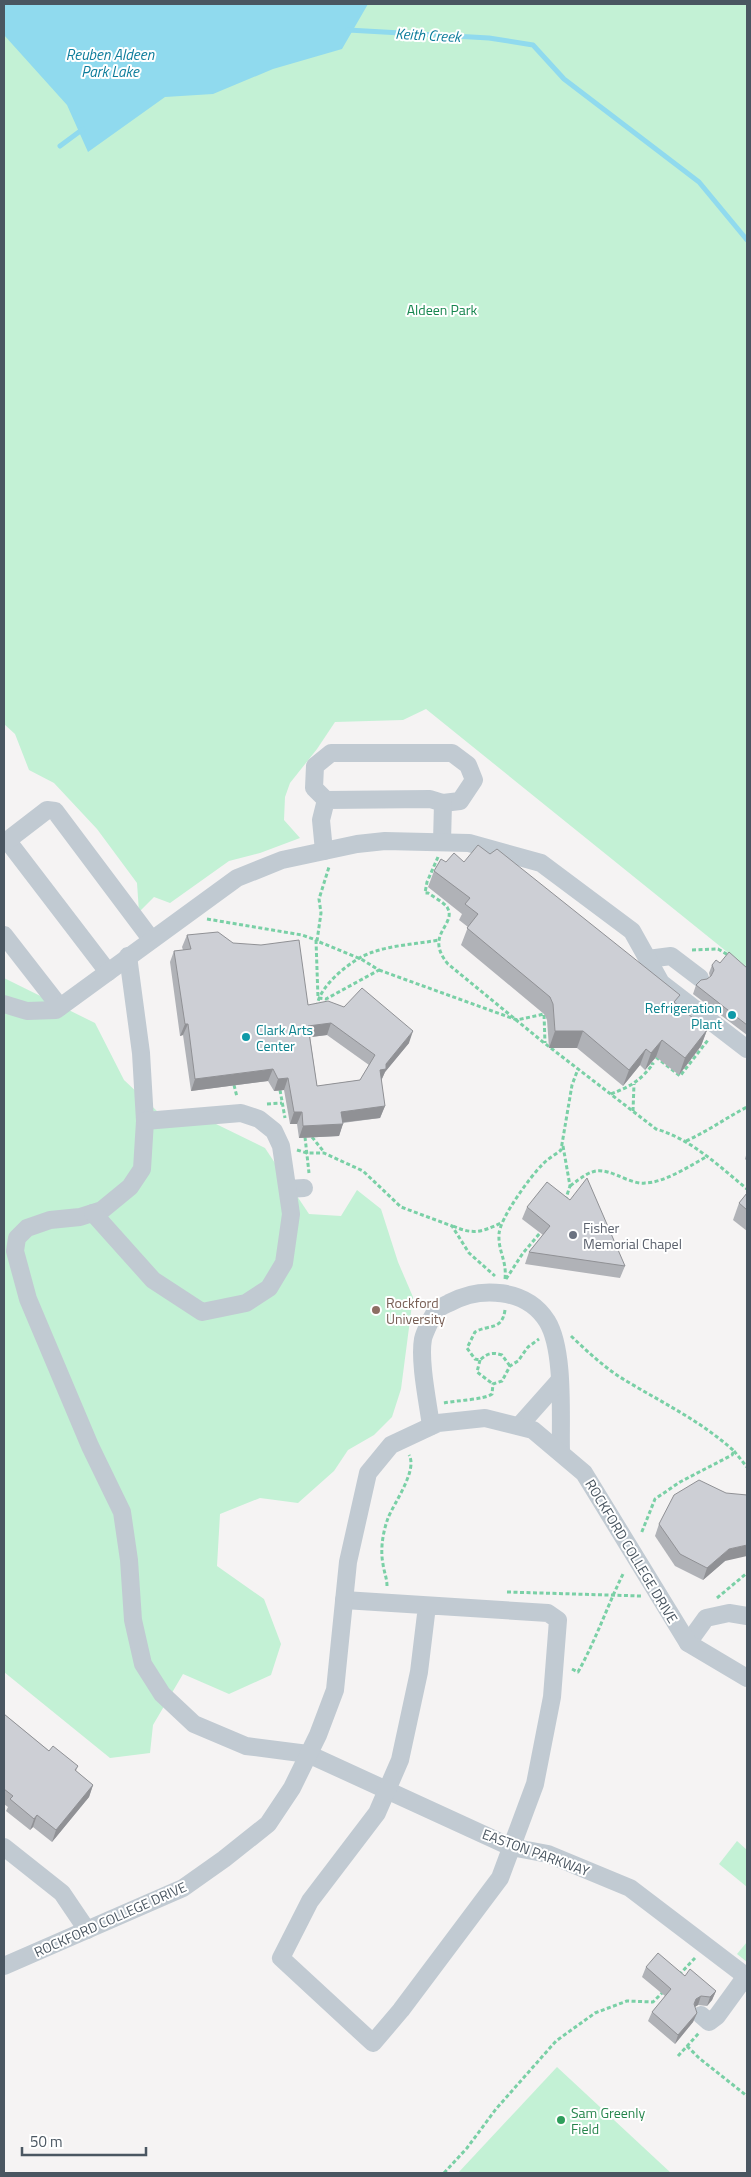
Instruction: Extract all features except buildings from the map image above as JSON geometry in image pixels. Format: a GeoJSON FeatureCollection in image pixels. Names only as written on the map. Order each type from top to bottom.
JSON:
{"type":"FeatureCollection","features":[{"type":"Feature","properties":{"kind":"street"},"geometry":{"type":"LineString","coordinates":[[331,753],[452,753],[468,765],[474,780],[460,801],[443,803],[430,799],[326,800],[314,788],[315,766],[331,753]]}},
{"type":"Feature","properties":{"kind":"street"},"geometry":{"type":"LineString","coordinates":[[324,851],[321,820],[326,800]]}},
{"type":"Feature","properties":{"kind":"street"},"geometry":{"type":"LineString","coordinates":[[439,842],[443,803]]}},
{"type":"Feature","properties":{"kind":"street"},"geometry":{"type":"LineString","coordinates":[[108,972],[5,842],[47,810],[55,811],[151,939]]}},
{"type":"Feature","properties":{"kind":"street"},"geometry":{"type":"LineString","coordinates":[[4,1004],[27,1011],[56,1010],[237,878],[282,860],[385,841],[468,842],[541,863],[632,931],[661,983],[747,1049]]}},
{"type":"Feature","properties":{"kind":"street"},"geometry":{"type":"LineString","coordinates":[[4,935],[60,1007]]}},
{"type":"Feature","properties":{"kind":"street"},"geometry":{"type":"LineString","coordinates":[[128,956],[141,1053],[144,1122],[142,1169],[130,1187],[102,1210],[93,1213],[153,1280],[202,1312],[246,1303],[269,1288],[284,1263],[291,1214],[300,1183],[274,1131],[259,1119],[241,1113],[144,1122]]}},
{"type":"Feature","properties":{"kind":"street"},"geometry":{"type":"LineString","coordinates":[[648,959],[672,956],[700,978]]}},
{"type":"Feature","properties":{"kind":"street","name":"EASTON PARKWAY"},"geometry":{"type":"LineString","coordinates":[[93,1213],[50,1220],[27,1228],[17,1238],[14,1251],[28,1299],[90,1446],[122,1512],[129,1560],[133,1620],[143,1664],[162,1694],[194,1724],[246,1746],[308,1754],[512,1846],[548,1854],[630,1888],[747,1976]]}},
{"type":"Feature","properties":{"kind":"street"},"geometry":{"type":"LineString","coordinates":[[432,1426],[424,1375],[423,1339],[436,1311],[460,1297],[490,1291],[518,1297],[537,1310],[547,1322],[555,1341],[559,1380],[561,1453]]}},
{"type":"Feature","properties":{"kind":"street"},"geometry":{"type":"LineString","coordinates":[[519,1426],[559,1380]]}},
{"type":"Feature","properties":{"kind":"street","name":"ROCKFORD COLLEGE DRIVE"},"geometry":{"type":"LineString","coordinates":[[4,1966],[183,1888],[268,1824],[292,1788],[335,1690],[348,1562],[368,1472],[391,1445],[438,1423],[485,1418],[519,1426],[533,1430],[561,1453],[584,1473],[688,1643],[747,1678]]}},
{"type":"Feature","properties":{"kind":"street"},"geometry":{"type":"LineString","coordinates":[[344,1600],[548,1613],[558,1620],[552,1697],[535,1784],[500,1878],[401,2010],[373,2043],[281,1958],[310,1901],[378,1813],[400,1760],[419,1672],[427,1606]]}},
{"type":"Feature","properties":{"kind":"street"},"geometry":{"type":"LineString","coordinates":[[688,1643],[706,1618],[729,1613],[747,1616]]}},
{"type":"Feature","properties":{"kind":"street"},"geometry":{"type":"LineString","coordinates":[[4,1847],[62,1893],[87,1930]]}},
{"type":"Feature","properties":{"kind":"street"},"geometry":{"type":"LineString","coordinates":[[705,2018],[717,2016],[747,1976]]}},
{"type":"Feature","properties":{"kind":"path"},"geometry":{"type":"LineString","coordinates":[[439,842],[438,858],[427,882],[425,893],[428,893],[447,907],[450,916],[439,934],[438,949],[448,964],[545,1044],[656,1129],[674,1134],[686,1141],[747,1188]]}},
{"type":"Feature","properties":{"kind":"path"},"geometry":{"type":"LineString","coordinates":[[317,1014],[316,940],[321,913],[319,899],[330,863],[324,851]]}},
{"type":"Feature","properties":{"kind":"path"},"geometry":{"type":"LineString","coordinates":[[447,907],[450,904]]}},
{"type":"Feature","properties":{"kind":"path"},"geometry":{"type":"LineString","coordinates":[[180,918],[195,917],[302,935],[361,959],[379,970],[516,1020],[544,1014],[545,1044]]}},
{"type":"Feature","properties":{"kind":"path"},"geometry":{"type":"LineString","coordinates":[[318,998],[339,972],[372,952],[439,940]]}},
{"type":"Feature","properties":{"kind":"path"},"geometry":{"type":"LineString","coordinates":[[318,998],[326,999],[379,970]]}},
{"type":"Feature","properties":{"kind":"path"},"geometry":{"type":"LineString","coordinates":[[656,1057],[680,1076],[696,1054]]}},
{"type":"Feature","properties":{"kind":"path"},"geometry":{"type":"LineString","coordinates":[[610,1094],[642,1079],[653,1064],[651,1063]]}},
{"type":"Feature","properties":{"kind":"path"},"geometry":{"type":"LineString","coordinates":[[504,1281],[506,1266],[499,1246],[499,1231],[502,1223],[542,1164],[561,1150],[570,1098],[578,1069]]}},
{"type":"Feature","properties":{"kind":"path"},"geometry":{"type":"LineString","coordinates":[[633,1111],[634,1084]]}},
{"type":"Feature","properties":{"kind":"path"},"geometry":{"type":"LineString","coordinates":[[686,1141],[707,1132],[724,1119],[747,1108]]}},
{"type":"Feature","properties":{"kind":"path"},"geometry":{"type":"LineString","coordinates":[[300,1183],[307,1153],[305,1137]]}},
{"type":"Feature","properties":{"kind":"path"},"geometry":{"type":"LineString","coordinates":[[312,1137],[324,1153]]}},
{"type":"Feature","properties":{"kind":"path"},"geometry":{"type":"LineString","coordinates":[[561,1208],[567,1198],[570,1186],[563,1144]]}},
{"type":"Feature","properties":{"kind":"path"},"geometry":{"type":"LineString","coordinates":[[307,1153],[324,1153],[362,1171],[401,1207],[464,1231],[480,1232],[502,1223]]}},
{"type":"Feature","properties":{"kind":"path"},"geometry":{"type":"LineString","coordinates":[[570,1186],[587,1173],[602,1169],[645,1184],[661,1180],[706,1157]]}},
{"type":"Feature","properties":{"kind":"path"},"geometry":{"type":"LineString","coordinates":[[452,1226],[469,1252],[509,1283]]}},
{"type":"Feature","properties":{"kind":"path"},"geometry":{"type":"LineString","coordinates":[[497,1282],[504,1281],[523,1253],[540,1233]]}},
{"type":"Feature","properties":{"kind":"path"},"geometry":{"type":"LineString","coordinates":[[480,1360],[469,1353],[467,1348],[469,1342],[472,1336],[480,1330],[500,1323],[504,1318],[505,1310]]}},
{"type":"Feature","properties":{"kind":"path"},"geometry":{"type":"LineString","coordinates":[[569,1343],[569,1334],[594,1358],[627,1382],[689,1416],[716,1435],[747,1467]]}},
{"type":"Feature","properties":{"kind":"path"},"geometry":{"type":"LineString","coordinates":[[510,1366],[502,1354],[494,1352],[480,1360],[477,1372],[487,1382],[493,1384],[502,1381],[510,1366],[518,1361],[528,1347],[539,1339],[543,1340]]}},
{"type":"Feature","properties":{"kind":"path"},"geometry":{"type":"LineString","coordinates":[[428,1406],[461,1399],[487,1397],[492,1394],[493,1384]]}},
{"type":"Feature","properties":{"kind":"path"},"geometry":{"type":"LineString","coordinates":[[389,1603],[383,1565],[382,1540],[387,1520],[407,1481],[412,1464],[411,1457],[398,1442]]}},
{"type":"Feature","properties":{"kind":"path"},"geometry":{"type":"LineString","coordinates":[[572,1669],[578,1672],[585,1658],[613,1594],[634,1553],[655,1499],[680,1482],[732,1455],[734,1452]]}},
{"type":"Feature","properties":{"kind":"path"},"geometry":{"type":"LineString","coordinates":[[710,1604],[747,1573]]}},
{"type":"Feature","properties":{"kind":"path"},"geometry":{"type":"LineString","coordinates":[[504,1592],[613,1594]]}},
{"type":"Feature","properties":{"kind":"path"},"geometry":{"type":"LineString","coordinates":[[674,1981],[707,1945]]}},
{"type":"Feature","properties":{"kind":"path"},"geometry":{"type":"LineString","coordinates":[[444,2173],[467,2148],[496,2109],[556,2041],[595,2013],[627,2001],[653,2002],[667,1988]]}},
{"type":"Feature","properties":{"kind":"path"},"geometry":{"type":"LineString","coordinates":[[678,2056],[687,2046],[705,2018]]}},
{"type":"Feature","properties":{"kind":"path"},"geometry":{"type":"LineString","coordinates":[[687,2046],[699,2058],[747,2096]]}},
{"type":"Feature","properties":{"kind":"green space","name":"Aldeen Park"},"geometry":{"type":"Polygon","coordinates":[[[4,4],[747,4],[747,968],[426,709],[403,720],[335,722],[317,749],[290,783],[285,797],[284,820],[300,838],[260,853],[229,861],[170,903],[154,897],[139,912],[137,883],[97,829],[54,783],[29,770],[15,734],[4,724],[4,4]]]}},
{"type":"Feature","properties":{"kind":"green space"},"geometry":{"type":"Polygon","coordinates":[[[4,978],[95,1023],[124,1080],[157,1111],[216,1124],[265,1148],[309,1214],[341,1216],[357,1190],[381,1209],[398,1262],[413,1297],[401,1389],[392,1417],[374,1435],[348,1450],[334,1471],[298,1503],[260,1498],[220,1514],[217,1566],[264,1599],[281,1644],[271,1675],[229,1694],[183,1674],[153,1725],[150,1753],[110,1758],[4,1672],[4,978]]]}},
{"type":"Feature","properties":{"kind":"green space"},"geometry":{"type":"Polygon","coordinates":[[[737,1841],[747,1850],[747,1887],[719,1864],[737,1841]]]}},
{"type":"Feature","properties":{"kind":"green space"},"geometry":{"type":"Polygon","coordinates":[[[747,1942],[747,1962],[737,1954],[747,1942]]]}},
{"type":"Feature","properties":{"kind":"green space","name":"Sam Greenly Field"},"geometry":{"type":"Polygon","coordinates":[[[557,2067],[671,2173],[458,2173],[557,2067]]]}},
{"type":"Feature","properties":{"kind":"water","name":"Reuben Aldeen Park Lake"},"geometry":{"type":"Polygon","coordinates":[[[4,4],[368,4],[342,49],[273,69],[213,94],[165,97],[88,152],[67,105],[4,35],[4,4]]]}},
{"type":"Feature","properties":{"kind":"waterway","name":"Keith Creek"},"geometry":{"type":"LineString","coordinates":[[348,30],[489,38],[533,45],[564,79],[699,182],[747,240]]}},
{"type":"Feature","properties":{"kind":"waterway","name":"Keith Creek"},"geometry":{"type":"LineString","coordinates":[[60,146],[83,129]]}},
{"type":"Feature","properties":{"kind":"place","name":"Refrigeration Plant"},"geometry":{"type":"Point","coordinates":[732,1015]}},
{"type":"Feature","properties":{"kind":"place","name":"Clark Arts Center"},"geometry":{"type":"Point","coordinates":[246,1037]}},
{"type":"Feature","properties":{"kind":"place","name":"Fisher Memorial Chapel"},"geometry":{"type":"Point","coordinates":[573,1235]}},
{"type":"Feature","properties":{"kind":"place","name":"Rockford University"},"geometry":{"type":"Point","coordinates":[376,1310]}},
{"type":"Feature","properties":{"kind":"place","name":"Sam Greenly Field"},"geometry":{"type":"Point","coordinates":[561,2120]}}]}
